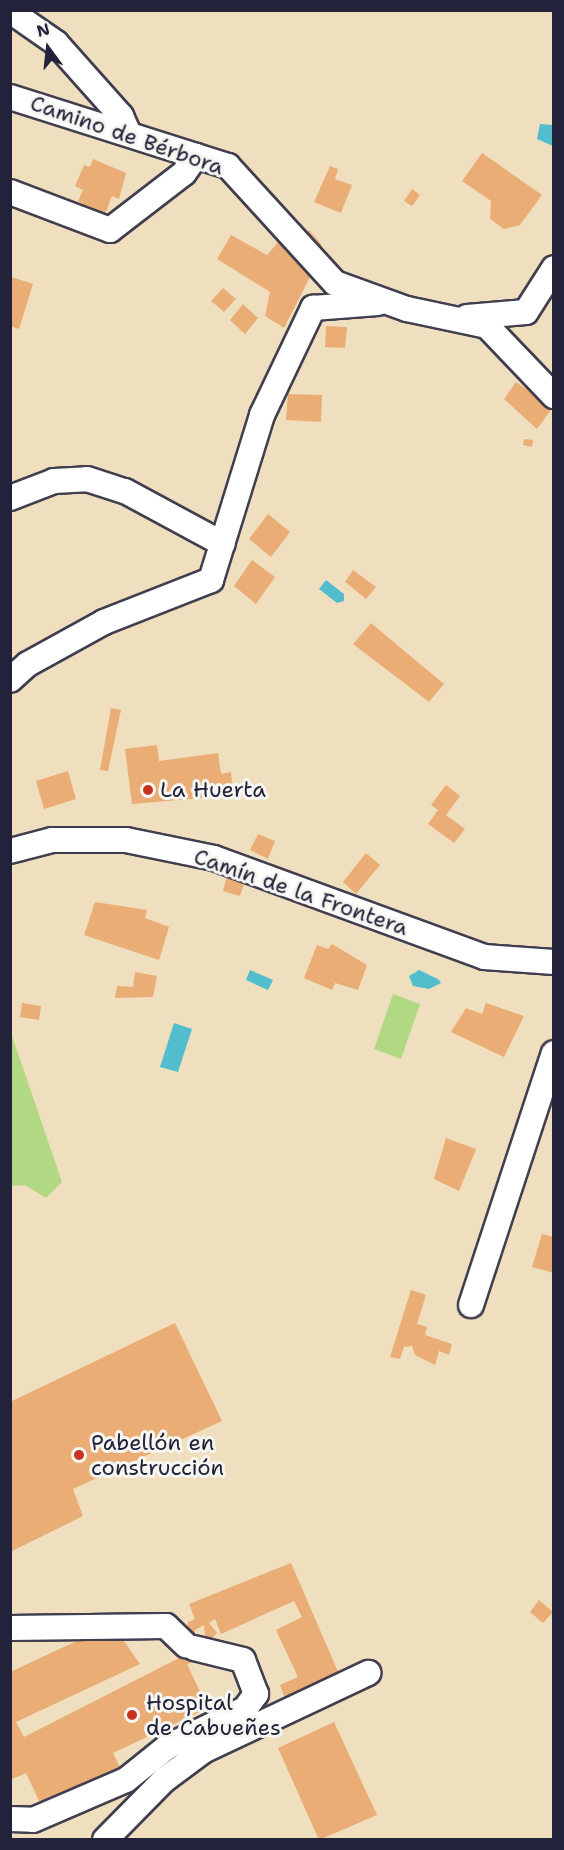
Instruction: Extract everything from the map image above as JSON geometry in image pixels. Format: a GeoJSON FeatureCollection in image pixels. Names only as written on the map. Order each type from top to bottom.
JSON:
{"type":"FeatureCollection","features":[{"type":"Feature","properties":{"kind":"street"},"geometry":{"type":"LineString","coordinates":[[10,11],[56,43],[121,116],[128,132]]}},
{"type":"Feature","properties":{"kind":"street","name":"Camino de Bérbora"},"geometry":{"type":"LineString","coordinates":[[10,97],[128,132],[228,166],[329,278],[386,302],[487,326],[554,396]]}},
{"type":"Feature","properties":{"kind":"street"},"geometry":{"type":"LineString","coordinates":[[10,192],[110,230],[184,173],[196,156]]}},
{"type":"Feature","properties":{"kind":"street"},"geometry":{"type":"LineString","coordinates":[[449,318],[526,312],[554,268]]}},
{"type":"Feature","properties":{"kind":"street"},"geometry":{"type":"LineString","coordinates":[[10,680],[23,667],[104,622],[199,589],[219,566],[223,544],[262,415],[313,308],[386,302]]}},
{"type":"Feature","properties":{"kind":"street"},"geometry":{"type":"LineString","coordinates":[[10,498],[54,481],[87,479],[124,491],[223,544]]}},
{"type":"Feature","properties":{"kind":"street","name":"Camín de la Frontera"},"geometry":{"type":"LineString","coordinates":[[10,851],[52,840],[126,840],[214,858],[484,957],[554,962]]}},
{"type":"Feature","properties":{"kind":"street"},"geometry":{"type":"LineString","coordinates":[[471,1305],[554,1053]]}},
{"type":"Feature","properties":{"kind":"street"},"geometry":{"type":"LineString","coordinates":[[10,1628],[166,1626],[190,1647],[243,1660],[256,1694],[245,1709],[167,1747],[126,1780],[33,1820],[10,1819]]}},
{"type":"Feature","properties":{"kind":"street"},"geometry":{"type":"LineString","coordinates":[[105,1839],[164,1780],[203,1750],[368,1673]]}},
{"type":"Feature","properties":{"kind":"green space"},"geometry":{"type":"Polygon","coordinates":[[[393,994],[420,1004],[401,1059],[374,1049],[393,994]]]}},
{"type":"Feature","properties":{"kind":"green space"},"geometry":{"type":"Polygon","coordinates":[[[11,1033],[62,1182],[46,1198],[25,1185],[11,1186],[11,1033]]]}},
{"type":"Feature","properties":{"kind":"water"},"geometry":{"type":"Polygon","coordinates":[[[540,124],[553,125],[553,146],[537,139],[540,124]]]}},
{"type":"Feature","properties":{"kind":"water"},"geometry":{"type":"Polygon","coordinates":[[[326,580],[344,594],[344,601],[337,603],[319,589],[326,580]]]}},
{"type":"Feature","properties":{"kind":"water"},"geometry":{"type":"Polygon","coordinates":[[[250,970],[273,980],[268,990],[246,980],[250,970]]]}},
{"type":"Feature","properties":{"kind":"water"},"geometry":{"type":"Polygon","coordinates":[[[419,970],[438,979],[441,983],[429,989],[413,986],[409,976],[419,970]]]}},
{"type":"Feature","properties":{"kind":"water"},"geometry":{"type":"Polygon","coordinates":[[[174,1023],[192,1029],[178,1072],[160,1067],[174,1023]]]}},
{"type":"Feature","properties":{"kind":"building"},"geometry":{"type":"Polygon","coordinates":[[[482,153],[542,195],[520,225],[504,229],[490,219],[491,201],[462,181],[482,153]]]}},
{"type":"Feature","properties":{"kind":"building"},"geometry":{"type":"Polygon","coordinates":[[[93,159],[126,173],[119,199],[112,196],[104,217],[78,201],[83,190],[75,186],[84,165],[90,167],[93,159]]]}},
{"type":"Feature","properties":{"kind":"building"},"geometry":{"type":"Polygon","coordinates":[[[330,166],[338,169],[335,179],[352,185],[341,213],[314,202],[330,166]]]}},
{"type":"Feature","properties":{"kind":"building"},"geometry":{"type":"Polygon","coordinates":[[[412,189],[420,195],[412,206],[404,201],[412,189]]]}},
{"type":"Feature","properties":{"kind":"building"},"geometry":{"type":"Polygon","coordinates":[[[309,230],[322,245],[318,254],[302,238],[309,230]]]}},
{"type":"Feature","properties":{"kind":"building"},"geometry":{"type":"Polygon","coordinates":[[[231,235],[267,255],[280,240],[311,275],[284,328],[265,316],[270,292],[217,259],[231,235]]]}},
{"type":"Feature","properties":{"kind":"building"},"geometry":{"type":"Polygon","coordinates":[[[12,277],[33,284],[19,329],[10,326],[12,277]]]}},
{"type":"Feature","properties":{"kind":"building"},"geometry":{"type":"Polygon","coordinates":[[[223,288],[236,299],[224,312],[211,301],[223,288]]]}},
{"type":"Feature","properties":{"kind":"building"},"geometry":{"type":"Polygon","coordinates":[[[243,304],[258,318],[245,334],[230,320],[243,304]]]}},
{"type":"Feature","properties":{"kind":"building"},"geometry":{"type":"Polygon","coordinates":[[[326,326],[347,327],[345,348],[325,347],[326,326]]]}},
{"type":"Feature","properties":{"kind":"building"},"geometry":{"type":"Polygon","coordinates":[[[516,382],[553,407],[537,429],[504,399],[516,382]]]}},
{"type":"Feature","properties":{"kind":"building"},"geometry":{"type":"Polygon","coordinates":[[[288,394],[322,395],[321,422],[286,420],[288,394]]]}},
{"type":"Feature","properties":{"kind":"building"},"geometry":{"type":"Polygon","coordinates":[[[524,439],[533,440],[532,447],[523,445],[524,439]]]}},
{"type":"Feature","properties":{"kind":"building"},"geometry":{"type":"Polygon","coordinates":[[[268,514],[290,532],[271,557],[249,539],[268,514]]]}},
{"type":"Feature","properties":{"kind":"building"},"geometry":{"type":"Polygon","coordinates":[[[252,560],[275,577],[256,604],[234,586],[252,560]]]}},
{"type":"Feature","properties":{"kind":"building"},"geometry":{"type":"Polygon","coordinates":[[[353,570],[376,587],[366,599],[345,582],[353,570]]]}},
{"type":"Feature","properties":{"kind":"building"},"geometry":{"type":"Polygon","coordinates":[[[371,623],[444,684],[429,702],[353,644],[371,623]]]}},
{"type":"Feature","properties":{"kind":"building"},"geometry":{"type":"Polygon","coordinates":[[[111,708],[121,710],[108,771],[100,770],[111,708]]]}},
{"type":"Feature","properties":{"kind":"building"},"geometry":{"type":"Polygon","coordinates":[[[157,745],[159,761],[218,753],[221,774],[231,772],[232,785],[224,786],[225,796],[132,804],[125,749],[157,745]]]}},
{"type":"Feature","properties":{"kind":"building"},"geometry":{"type":"Polygon","coordinates":[[[68,771],[76,799],[44,809],[36,781],[68,771]]]}},
{"type":"Feature","properties":{"kind":"building"},"geometry":{"type":"Polygon","coordinates":[[[446,785],[460,796],[446,815],[465,829],[454,843],[428,824],[438,810],[431,805],[446,785]]]}},
{"type":"Feature","properties":{"kind":"building"},"geometry":{"type":"Polygon","coordinates":[[[258,834],[275,841],[268,859],[250,850],[258,834]]]}},
{"type":"Feature","properties":{"kind":"building"},"geometry":{"type":"Polygon","coordinates":[[[366,853],[380,865],[356,894],[343,882],[366,853]]]}},
{"type":"Feature","properties":{"kind":"building"},"geometry":{"type":"Polygon","coordinates":[[[227,876],[245,881],[240,896],[223,891],[227,876]]]}},
{"type":"Feature","properties":{"kind":"building"},"geometry":{"type":"Polygon","coordinates":[[[95,902],[147,910],[145,918],[169,927],[159,960],[84,935],[95,902]]]}},
{"type":"Feature","properties":{"kind":"building"},"geometry":{"type":"Polygon","coordinates":[[[332,944],[367,965],[358,990],[335,983],[332,990],[304,978],[317,945],[328,949],[332,944]]]}},
{"type":"Feature","properties":{"kind":"building"},"geometry":{"type":"Polygon","coordinates":[[[135,972],[157,976],[153,997],[115,998],[117,986],[133,987],[135,972]]]}},
{"type":"Feature","properties":{"kind":"building"},"geometry":{"type":"Polygon","coordinates":[[[22,1003],[41,1006],[39,1020],[20,1017],[22,1003]]]}},
{"type":"Feature","properties":{"kind":"building"},"geometry":{"type":"Polygon","coordinates":[[[486,1003],[524,1016],[504,1057],[451,1032],[466,1008],[482,1014],[486,1003]]]}},
{"type":"Feature","properties":{"kind":"building"},"geometry":{"type":"Polygon","coordinates":[[[446,1138],[476,1149],[459,1191],[434,1179],[446,1138]]]}},
{"type":"Feature","properties":{"kind":"building"},"geometry":{"type":"Polygon","coordinates":[[[542,1234],[554,1237],[554,1273],[532,1267],[542,1234]]]}},
{"type":"Feature","properties":{"kind":"building"},"geometry":{"type":"Polygon","coordinates":[[[411,1290],[426,1295],[417,1324],[427,1327],[425,1335],[452,1344],[449,1355],[439,1351],[435,1365],[415,1355],[412,1346],[404,1347],[400,1359],[390,1357],[411,1290]]]}},
{"type":"Feature","properties":{"kind":"building","name":"Pabellón en construcción"},"geometry":{"type":"Polygon","coordinates":[[[175,1323],[222,1421],[73,1489],[83,1516],[10,1552],[10,1402],[175,1323]]]}},
{"type":"Feature","properties":{"kind":"building","name":"Hospital de Cabueñes"},"geometry":{"type":"Polygon","coordinates":[[[291,1563],[339,1674],[285,1699],[280,1685],[298,1677],[276,1630],[302,1617],[294,1601],[221,1634],[215,1619],[209,1623],[217,1633],[211,1639],[205,1638],[204,1625],[195,1630],[193,1662],[187,1664],[208,1708],[113,1753],[120,1767],[41,1805],[26,1773],[10,1780],[10,1672],[94,1633],[119,1634],[140,1664],[16,1722],[24,1737],[185,1655],[188,1622],[195,1619],[189,1604],[291,1563]]]}},
{"type":"Feature","properties":{"kind":"building"},"geometry":{"type":"Polygon","coordinates":[[[539,1600],[553,1612],[543,1623],[530,1612],[539,1600]]]}},
{"type":"Feature","properties":{"kind":"building"},"geometry":{"type":"Polygon","coordinates":[[[334,1722],[377,1815],[319,1840],[278,1748],[334,1722]]]}},
{"type":"Feature","properties":{"kind":"place","name":"La Huerta"},"geometry":{"type":"Point","coordinates":[148,790]}},
{"type":"Feature","properties":{"kind":"place","name":"Pabellón en construcción"},"geometry":{"type":"Point","coordinates":[79,1455]}},
{"type":"Feature","properties":{"kind":"place","name":"Hospital de Cabueñes"},"geometry":{"type":"Point","coordinates":[132,1715]}}]}
